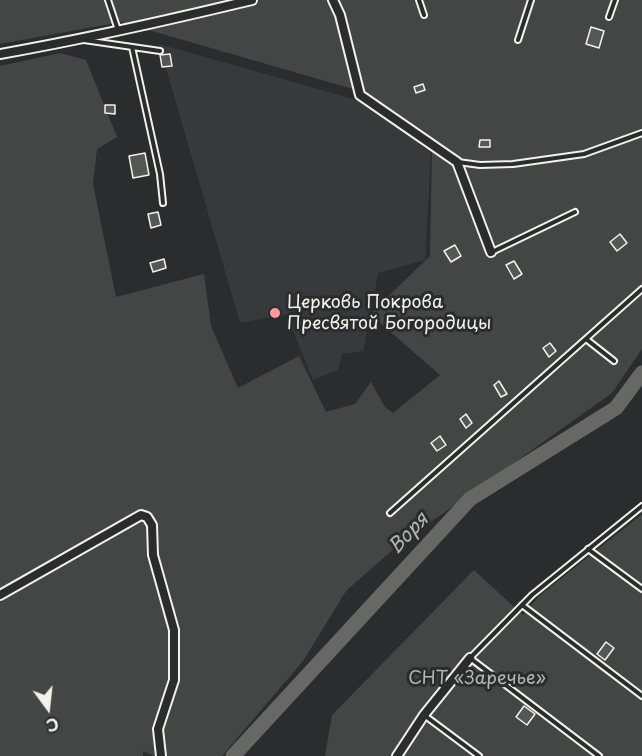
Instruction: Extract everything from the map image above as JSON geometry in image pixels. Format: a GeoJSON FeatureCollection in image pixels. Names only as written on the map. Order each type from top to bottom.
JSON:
{"type":"FeatureCollection","features":[{"type":"Feature","properties":{"kind":"street"},"geometry":{"type":"LineString","coordinates":[[0,54],[80,40],[252,0]]}},
{"type":"Feature","properties":{"kind":"street"},"geometry":{"type":"LineString","coordinates":[[333,0],[340,15],[360,95],[457,162],[491,252]]}},
{"type":"Feature","properties":{"kind":"street"},"geometry":{"type":"LineString","coordinates":[[0,595],[141,515],[147,517],[152,525],[153,555],[174,630],[174,680],[158,729],[161,756]]}},
{"type":"Feature","properties":{"kind":"street"},"geometry":{"type":"LineString","coordinates":[[397,756],[424,716],[470,658]]}},
{"type":"Feature","properties":{"kind":"lane"},"geometry":{"type":"LineString","coordinates":[[108,0],[119,31]]}},
{"type":"Feature","properties":{"kind":"lane"},"geometry":{"type":"LineString","coordinates":[[419,0],[424,15]]}},
{"type":"Feature","properties":{"kind":"lane"},"geometry":{"type":"LineString","coordinates":[[518,40],[531,0]]}},
{"type":"Feature","properties":{"kind":"lane"},"geometry":{"type":"LineString","coordinates":[[609,17],[615,0]]}},
{"type":"Feature","properties":{"kind":"lane"},"geometry":{"type":"LineString","coordinates":[[80,40],[160,51]]}},
{"type":"Feature","properties":{"kind":"lane"},"geometry":{"type":"LineString","coordinates":[[132,47],[164,203]]}},
{"type":"Feature","properties":{"kind":"lane"},"geometry":{"type":"LineString","coordinates":[[457,162],[480,165],[513,164],[584,154],[642,133]]}},
{"type":"Feature","properties":{"kind":"lane"},"geometry":{"type":"LineString","coordinates":[[491,252],[575,212]]}},
{"type":"Feature","properties":{"kind":"lane"},"geometry":{"type":"LineString","coordinates":[[390,513],[642,289]]}},
{"type":"Feature","properties":{"kind":"lane"},"geometry":{"type":"LineString","coordinates":[[586,339],[614,361]]}},
{"type":"Feature","properties":{"kind":"lane"},"geometry":{"type":"LineString","coordinates":[[599,756],[470,658],[522,605],[642,506]]}},
{"type":"Feature","properties":{"kind":"lane"},"geometry":{"type":"LineString","coordinates":[[588,549],[642,589]]}},
{"type":"Feature","properties":{"kind":"lane"},"geometry":{"type":"LineString","coordinates":[[522,605],[642,696]]}},
{"type":"Feature","properties":{"kind":"lane"},"geometry":{"type":"LineString","coordinates":[[424,716],[478,756]]}},
{"type":"Feature","properties":{"kind":"shaded area"},"geometry":{"type":"Polygon","coordinates":[[[159,44],[367,103],[431,153],[425,260],[378,273],[363,351],[342,354],[338,370],[313,380],[286,314],[240,323],[159,44]]]}},
{"type":"Feature","properties":{"kind":"green space"},"geometry":{"type":"Polygon","coordinates":[[[0,0],[642,0],[642,349],[612,393],[397,546],[346,591],[303,661],[222,756],[154,756],[143,751],[143,756],[0,756],[0,66],[60,53],[86,60],[117,137],[97,149],[93,184],[116,297],[204,274],[211,326],[238,388],[299,356],[326,412],[355,404],[371,382],[385,407],[393,413],[440,375],[370,314],[430,256],[432,148],[363,92],[121,22],[0,44],[0,0]]]}},
{"type":"Feature","properties":{"kind":"green space","name":"СНТ «Заречье»"},"geometry":{"type":"Polygon","coordinates":[[[642,514],[642,756],[325,756],[332,715],[474,570],[523,615],[539,596],[642,514]]]}},
{"type":"Feature","properties":{"kind":"building"},"geometry":{"type":"Polygon","coordinates":[[[591,27],[604,31],[599,48],[586,44],[591,27]]]}},
{"type":"Feature","properties":{"kind":"building"},"geometry":{"type":"Polygon","coordinates":[[[170,54],[172,66],[162,67],[160,55],[170,54]]]}},
{"type":"Feature","properties":{"kind":"building"},"geometry":{"type":"Polygon","coordinates":[[[423,84],[425,90],[416,93],[414,87],[423,84]]]}},
{"type":"Feature","properties":{"kind":"building"},"geometry":{"type":"Polygon","coordinates":[[[105,105],[115,105],[115,114],[105,113],[105,105]]]}},
{"type":"Feature","properties":{"kind":"building"},"geometry":{"type":"Polygon","coordinates":[[[480,140],[490,140],[490,147],[479,147],[480,140]]]}},
{"type":"Feature","properties":{"kind":"building"},"geometry":{"type":"Polygon","coordinates":[[[145,153],[149,175],[133,178],[129,156],[145,153]]]}},
{"type":"Feature","properties":{"kind":"building"},"geometry":{"type":"Polygon","coordinates":[[[158,212],[161,225],[151,228],[148,214],[158,212]]]}},
{"type":"Feature","properties":{"kind":"building"},"geometry":{"type":"Polygon","coordinates":[[[620,234],[627,243],[617,251],[610,242],[620,234]]]}},
{"type":"Feature","properties":{"kind":"building"},"geometry":{"type":"Polygon","coordinates":[[[455,245],[461,256],[451,262],[444,251],[455,245]]]}},
{"type":"Feature","properties":{"kind":"building"},"geometry":{"type":"Polygon","coordinates":[[[164,259],[166,268],[153,272],[150,263],[164,259]]]}},
{"type":"Feature","properties":{"kind":"building"},"geometry":{"type":"Polygon","coordinates":[[[514,261],[522,274],[514,279],[506,265],[514,261]]]}},
{"type":"Feature","properties":{"kind":"building"},"geometry":{"type":"Polygon","coordinates":[[[550,343],[556,351],[549,357],[543,348],[550,343]]]}},
{"type":"Feature","properties":{"kind":"building"},"geometry":{"type":"Polygon","coordinates":[[[499,381],[507,394],[501,397],[494,385],[499,381]]]}},
{"type":"Feature","properties":{"kind":"building"},"geometry":{"type":"Polygon","coordinates":[[[466,414],[472,423],[466,428],[460,419],[466,414]]]}},
{"type":"Feature","properties":{"kind":"building"},"geometry":{"type":"Polygon","coordinates":[[[440,436],[446,445],[437,451],[431,443],[440,436]]]}},
{"type":"Feature","properties":{"kind":"building"},"geometry":{"type":"Polygon","coordinates":[[[606,642],[614,648],[605,660],[597,654],[606,642]]]}},
{"type":"Feature","properties":{"kind":"building"},"geometry":{"type":"Polygon","coordinates":[[[524,706],[535,714],[527,725],[516,717],[524,706]]]}},
{"type":"Feature","properties":{"kind":"waterway","name":"Воря"},"geometry":{"type":"LineString","coordinates":[[233,756],[470,499],[616,408],[642,373]]}},
{"type":"Feature","properties":{"kind":"place","name":"Церковь Покрова Пресвятой Богородицы"},"geometry":{"type":"Point","coordinates":[275,313]}}]}
